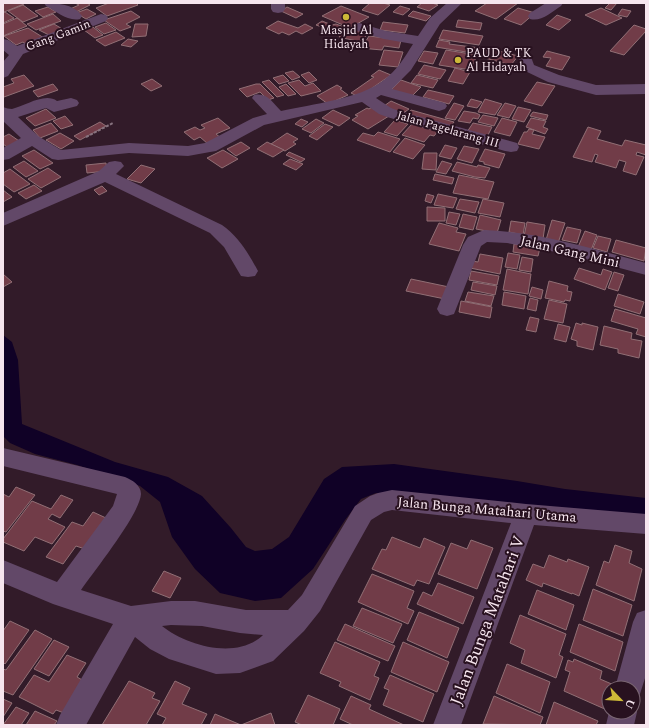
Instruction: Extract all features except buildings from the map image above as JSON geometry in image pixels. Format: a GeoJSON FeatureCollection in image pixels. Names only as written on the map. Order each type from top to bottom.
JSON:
{"type":"FeatureCollection","features":[{"type":"Feature","properties":{"kind":"street"},"geometry":{"type":"LineString","coordinates":[[51,3],[75,16]]}},
{"type":"Feature","properties":{"kind":"street"},"geometry":{"type":"LineString","coordinates":[[534,16],[556,3]]}},
{"type":"Feature","properties":{"kind":"street"},"geometry":{"type":"LineString","coordinates":[[4,114],[32,139],[58,155],[129,148],[199,150],[226,140],[259,121],[365,97],[380,90],[399,76],[433,24],[452,4]]}},
{"type":"Feature","properties":{"kind":"street","name":"Gang Gamin"},"geometry":{"type":"LineString","coordinates":[[15,52],[101,18]]}},
{"type":"Feature","properties":{"kind":"street"},"geometry":{"type":"LineString","coordinates":[[359,27],[384,35],[423,41]]}},
{"type":"Feature","properties":{"kind":"street"},"geometry":{"type":"LineString","coordinates":[[3,42],[15,52],[16,55],[3,73]]}},
{"type":"Feature","properties":{"kind":"street"},"geometry":{"type":"LineString","coordinates":[[526,60],[528,66],[533,70],[562,82],[586,88],[602,91],[646,89]]}},
{"type":"Feature","properties":{"kind":"street"},"geometry":{"type":"LineString","coordinates":[[380,90],[439,106]]}},
{"type":"Feature","properties":{"kind":"street","name":"Jalan Pagelarang III"},"geometry":{"type":"LineString","coordinates":[[365,97],[385,111],[393,114],[511,147]]}},
{"type":"Feature","properties":{"kind":"street"},"geometry":{"type":"LineString","coordinates":[[260,98],[277,116]]}},
{"type":"Feature","properties":{"kind":"street"},"geometry":{"type":"LineString","coordinates":[[4,114],[46,103],[50,103],[55,106],[71,103]]}},
{"type":"Feature","properties":{"kind":"street"},"geometry":{"type":"LineString","coordinates":[[3,155],[32,139]]}},
{"type":"Feature","properties":{"kind":"street"},"geometry":{"type":"LineString","coordinates":[[3,220],[105,175],[129,148]]}},
{"type":"Feature","properties":{"kind":"street"},"geometry":{"type":"LineString","coordinates":[[105,175],[216,229],[226,236],[235,246],[248,271]]}},
{"type":"Feature","properties":{"kind":"street","name":"Jalan Gang Mini"},"geometry":{"type":"LineString","coordinates":[[447,309],[472,245],[475,241],[484,236],[518,238],[567,248],[646,269]]}},
{"type":"Feature","properties":{"kind":"street"},"geometry":{"type":"LineString","coordinates":[[3,457],[125,487],[129,492],[123,511],[62,596]]}},
{"type":"Feature","properties":{"kind":"street","name":"Jalan Bunga Matahari Utama"},"geometry":{"type":"LineString","coordinates":[[131,618],[159,640],[178,650],[198,656],[216,660],[240,660],[264,652],[295,622],[311,603],[364,513],[378,503],[392,500],[526,514],[646,524]]}},
{"type":"Feature","properties":{"kind":"street","name":"Jalan Bunga Matahari V"},"geometry":{"type":"LineString","coordinates":[[447,725],[526,514]]}},
{"type":"Feature","properties":{"kind":"street"},"geometry":{"type":"LineString","coordinates":[[3,571],[62,596],[131,618],[167,613],[194,613],[214,615],[245,622],[295,622]]}},
{"type":"Feature","properties":{"kind":"street"},"geometry":{"type":"LineString","coordinates":[[70,725],[131,618]]}},
{"type":"Feature","properties":{"kind":"street"},"geometry":{"type":"LineString","coordinates":[[631,680],[646,622]]}},
{"type":"Feature","properties":{"kind":"shaded area"},"geometry":{"type":"Polygon","coordinates":[[[3,335],[12,342],[18,360],[22,424],[115,462],[168,477],[202,496],[246,547],[255,551],[272,549],[289,537],[324,479],[342,467],[394,464],[565,489],[646,498],[646,519],[579,511],[376,493],[361,499],[345,520],[313,569],[281,598],[255,601],[220,593],[195,569],[172,537],[160,502],[140,486],[77,465],[35,454],[10,443],[3,436],[3,335]]]}},
{"type":"Feature","properties":{"kind":"place","name":"Masjid Al Hidayah"},"geometry":{"type":"Point","coordinates":[346,17]}},
{"type":"Feature","properties":{"kind":"place","name":"PAUD & TK Al Hidayah"},"geometry":{"type":"Point","coordinates":[458,60]}}]}
